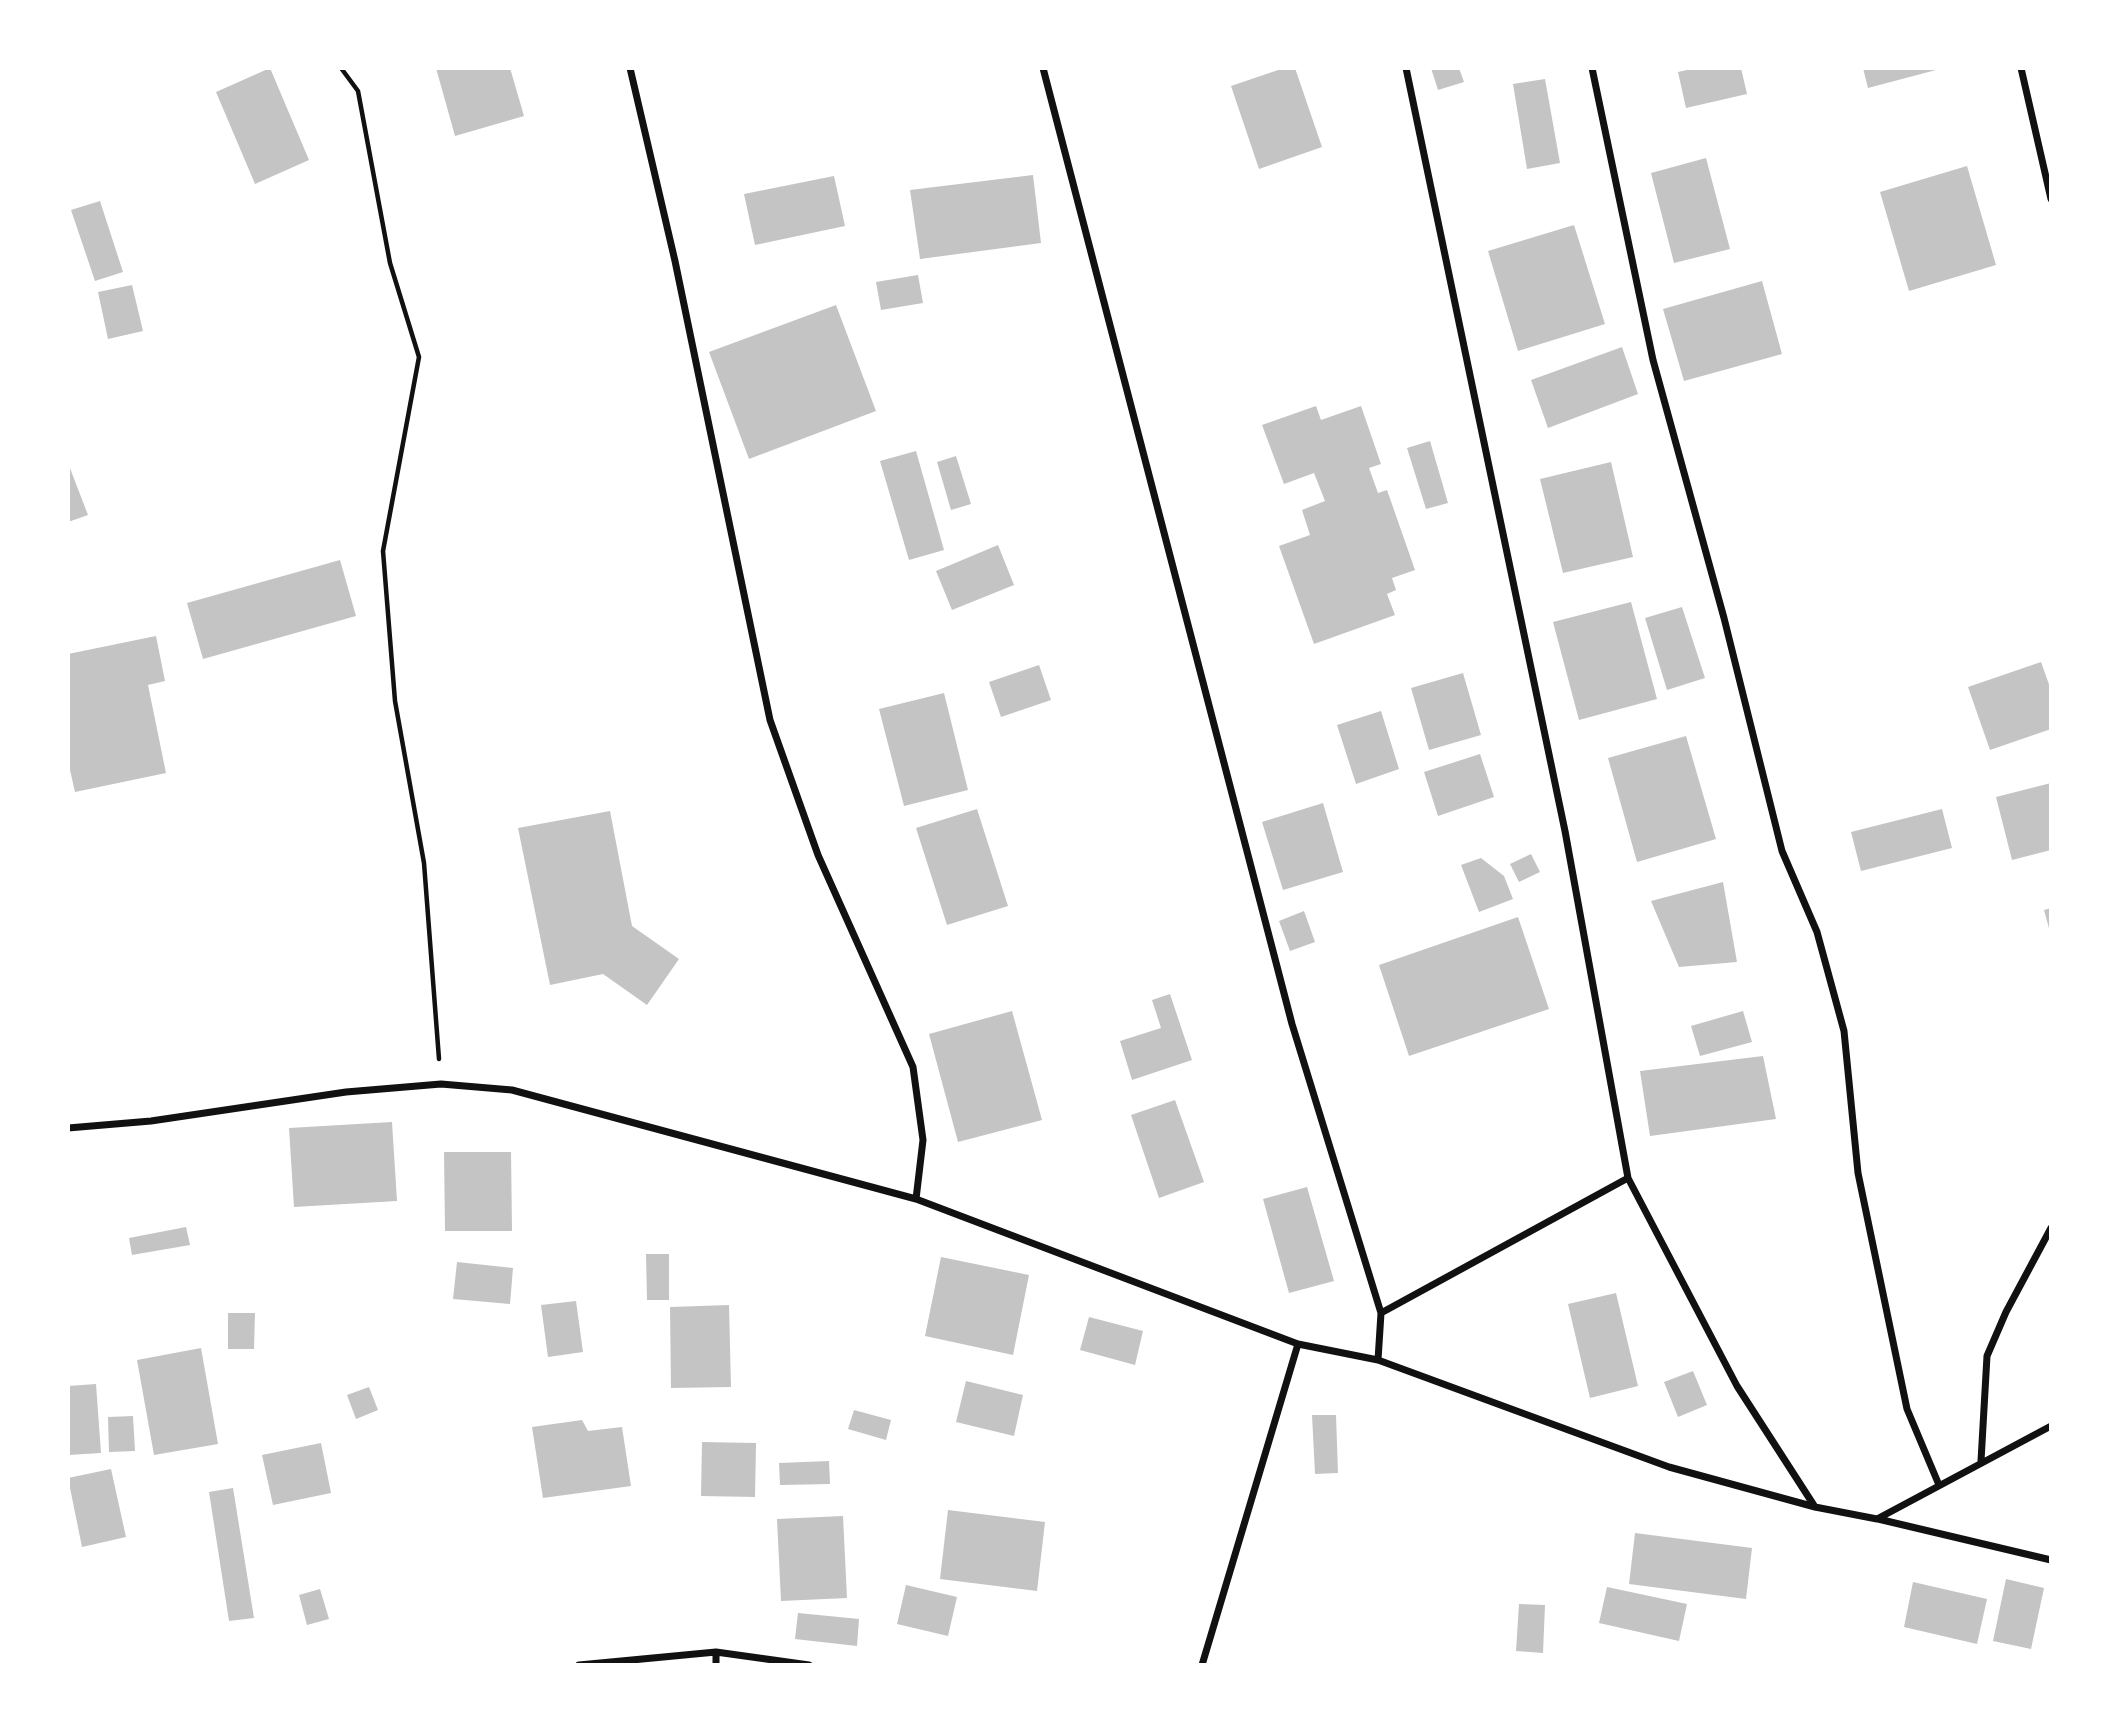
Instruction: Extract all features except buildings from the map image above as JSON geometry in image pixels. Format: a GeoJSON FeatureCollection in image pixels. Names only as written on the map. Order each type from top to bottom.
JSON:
{"type":"FeatureCollection","features":[{"type":"Feature","properties":{"kind":"street"},"geometry":{"type":"LineString","coordinates":[[630,68],[698,365],[770,720],[818,855],[913,1067],[923,1140],[916,1199]]}},
{"type":"Feature","properties":{"kind":"street"},"geometry":{"type":"LineString","coordinates":[[1043,68],[1292,1024],[1381,1313],[1378,1360]]}},
{"type":"Feature","properties":{"kind":"street"},"geometry":{"type":"LineString","coordinates":[[1406,68],[1564,831],[1628,1178],[1737,1386],[1815,1507]]}},
{"type":"Feature","properties":{"kind":"street"},"geometry":{"type":"LineString","coordinates":[[1592,68],[1653,359],[1724,618],[1782,851],[1817,932],[1844,1031],[1858,1172],[1908,1409],[1939,1485]]}},
{"type":"Feature","properties":{"kind":"street"},"geometry":{"type":"LineString","coordinates":[[2021,68],[2051,199]]}},
{"type":"Feature","properties":{"kind":"street"},"geometry":{"type":"LineString","coordinates":[[68,1128],[151,1121],[346,1092],[440,1084],[512,1090],[916,1199],[1298,1344],[1378,1360],[1669,1467],[1815,1507],[2051,1560]]}},
{"type":"Feature","properties":{"kind":"street"},"geometry":{"type":"LineString","coordinates":[[1381,1313],[1628,1178]]}},
{"type":"Feature","properties":{"kind":"street"},"geometry":{"type":"LineString","coordinates":[[1981,1461],[1987,1356],[2006,1312],[2051,1228]]}},
{"type":"Feature","properties":{"kind":"street"},"geometry":{"type":"LineString","coordinates":[[1202,1665],[1298,1344]]}},
{"type":"Feature","properties":{"kind":"street"},"geometry":{"type":"LineString","coordinates":[[1877,1519],[1981,1461],[2051,1426]]}},
{"type":"Feature","properties":{"kind":"street"},"geometry":{"type":"LineString","coordinates":[[579,1665],[716,1652],[809,1665]]}},
{"type":"Feature","properties":{"kind":"street"},"geometry":{"type":"LineString","coordinates":[[716,1652],[716,1665]]}},
{"type":"Feature","properties":{"kind":"path"},"geometry":{"type":"LineString","coordinates":[[341,68],[358,91],[390,263],[419,357],[383,551],[395,701],[424,863],[440,1084]]}}]}
